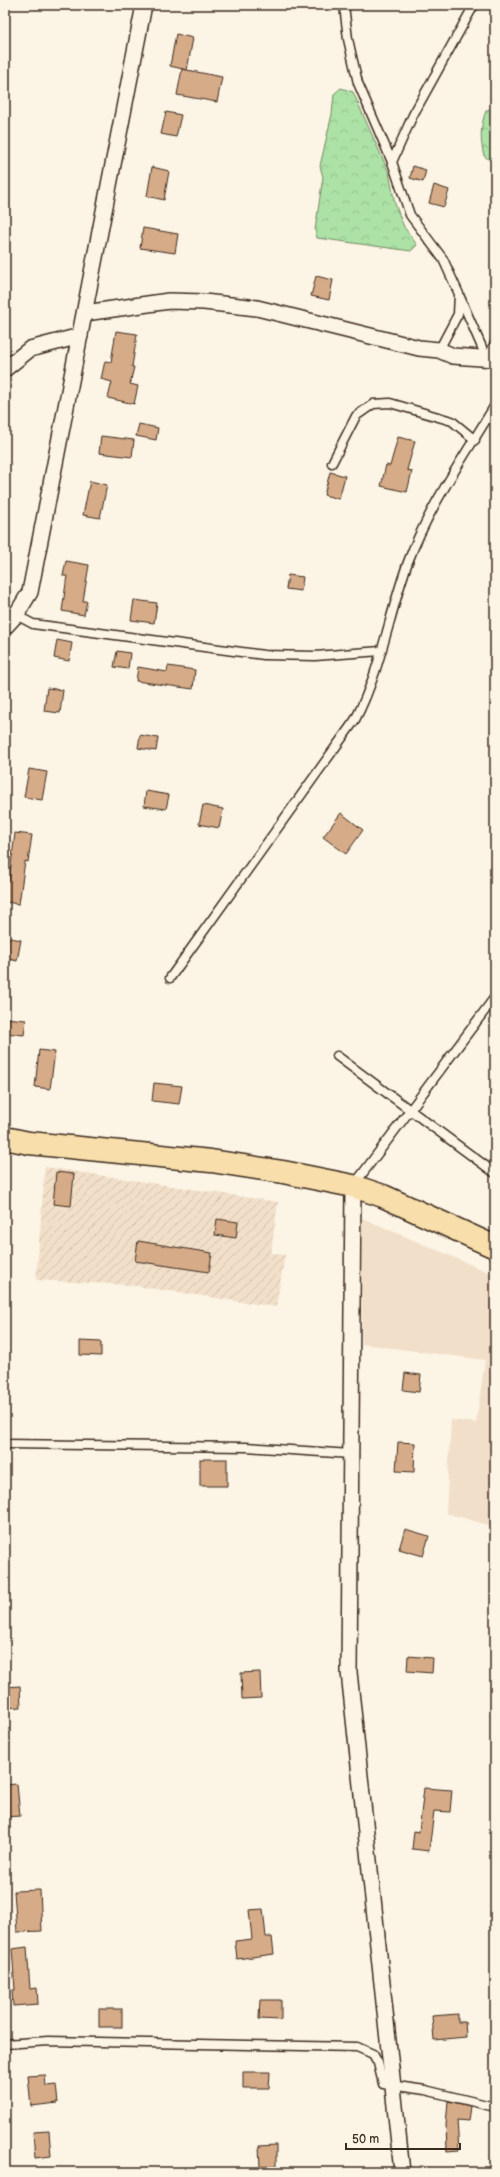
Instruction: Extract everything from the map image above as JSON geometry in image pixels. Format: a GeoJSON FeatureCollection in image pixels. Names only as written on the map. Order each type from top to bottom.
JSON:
{"type":"FeatureCollection","features":[{"type":"Feature","properties":{"kind":"main road"},"geometry":{"type":"LineString","coordinates":[[5,1138],[36,1143],[211,1161],[283,1172],[353,1186],[383,1196],[495,1247]]}},
{"type":"Feature","properties":{"kind":"street"},"geometry":{"type":"LineString","coordinates":[[5,627],[16,615],[30,592],[144,5]]}},
{"type":"Feature","properties":{"kind":"street"},"geometry":{"type":"LineString","coordinates":[[85,312],[169,301],[204,302],[257,308],[419,348],[439,350],[453,356],[492,361]]}},
{"type":"Feature","properties":{"kind":"street"},"geometry":{"type":"LineString","coordinates":[[5,369],[30,349],[80,336]]}},
{"type":"Feature","properties":{"kind":"street"},"geometry":{"type":"LineString","coordinates":[[353,1186],[349,1672],[402,2172]]}},
{"type":"Feature","properties":{"kind":"lane"},"geometry":{"type":"LineString","coordinates":[[344,5],[348,39],[358,83],[392,162],[410,215],[443,259],[492,361]]}},
{"type":"Feature","properties":{"kind":"lane"},"geometry":{"type":"LineString","coordinates":[[392,162],[413,115],[474,5]]}},
{"type":"Feature","properties":{"kind":"lane"},"geometry":{"type":"LineString","coordinates":[[439,350],[458,314],[459,294]]}},
{"type":"Feature","properties":{"kind":"lane"},"geometry":{"type":"LineString","coordinates":[[492,361],[495,343]]}},
{"type":"Feature","properties":{"kind":"lane"},"geometry":{"type":"LineString","coordinates":[[332,463],[356,416],[373,404],[390,403],[452,421],[475,440]]}},
{"type":"Feature","properties":{"kind":"lane"},"geometry":{"type":"LineString","coordinates":[[170,978],[355,720],[368,694],[408,563],[422,527],[495,405]]}},
{"type":"Feature","properties":{"kind":"lane"},"geometry":{"type":"LineString","coordinates":[[16,615],[33,624],[264,655],[315,656],[381,651]]}},
{"type":"Feature","properties":{"kind":"lane"},"geometry":{"type":"LineString","coordinates":[[353,1186],[495,997]]}},
{"type":"Feature","properties":{"kind":"lane"},"geometry":{"type":"LineString","coordinates":[[337,1056],[410,1112],[495,1173]]}},
{"type":"Feature","properties":{"kind":"lane"},"geometry":{"type":"LineString","coordinates":[[5,1444],[246,1447],[351,1454]]}},
{"type":"Feature","properties":{"kind":"lane"},"geometry":{"type":"LineString","coordinates":[[5,2044],[48,2041],[357,2047],[373,2054],[378,2064],[383,2084],[425,2090],[495,2107]]}},
{"type":"Feature","properties":{"kind":"shaded area"},"geometry":{"type":"Polygon","coordinates":[[[45,1167],[278,1202],[271,1253],[285,1255],[276,1307],[130,1285],[36,1280],[45,1167]]]}},
{"type":"Feature","properties":{"kind":"shaded area"},"geometry":{"type":"Polygon","coordinates":[[[362,1218],[495,1275],[495,1527],[446,1513],[451,1420],[476,1423],[485,1360],[362,1344],[362,1218]]]}},
{"type":"Feature","properties":{"kind":"green space"},"geometry":{"type":"Polygon","coordinates":[[[341,88],[353,92],[389,173],[395,204],[404,227],[417,245],[411,251],[317,238],[315,230],[323,177],[320,166],[332,114],[334,94],[341,88]]]}},
{"type":"Feature","properties":{"kind":"green space"},"geometry":{"type":"Polygon","coordinates":[[[495,106],[495,154],[490,160],[484,156],[481,139],[482,128],[486,111],[495,106]]]}},
{"type":"Feature","properties":{"kind":"building"},"geometry":{"type":"Polygon","coordinates":[[[176,34],[193,38],[187,70],[170,66],[176,34]]]}},
{"type":"Feature","properties":{"kind":"building"},"geometry":{"type":"Polygon","coordinates":[[[182,69],[222,77],[217,102],[177,95],[182,69]]]}},
{"type":"Feature","properties":{"kind":"building"},"geometry":{"type":"Polygon","coordinates":[[[166,112],[181,115],[176,137],[161,134],[166,112]]]}},
{"type":"Feature","properties":{"kind":"building"},"geometry":{"type":"Polygon","coordinates":[[[413,166],[426,170],[423,182],[410,178],[413,166]]]}},
{"type":"Feature","properties":{"kind":"building"},"geometry":{"type":"Polygon","coordinates":[[[152,167],[169,171],[164,200],[147,196],[152,167]]]}},
{"type":"Feature","properties":{"kind":"building"},"geometry":{"type":"Polygon","coordinates":[[[434,185],[449,190],[444,207],[429,203],[434,185]]]}},
{"type":"Feature","properties":{"kind":"building"},"geometry":{"type":"Polygon","coordinates":[[[143,228],[178,234],[175,253],[140,248],[143,228]]]}},
{"type":"Feature","properties":{"kind":"building"},"geometry":{"type":"Polygon","coordinates":[[[316,276],[333,280],[329,300],[311,296],[316,276]]]}},
{"type":"Feature","properties":{"kind":"building"},"geometry":{"type":"Polygon","coordinates":[[[116,331],[137,334],[132,367],[134,367],[130,384],[138,386],[134,404],[108,398],[112,382],[101,379],[105,361],[111,362],[116,331]]]}},
{"type":"Feature","properties":{"kind":"building"},"geometry":{"type":"Polygon","coordinates":[[[139,424],[158,428],[156,440],[136,436],[139,424]]]}},
{"type":"Feature","properties":{"kind":"building"},"geometry":{"type":"Polygon","coordinates":[[[101,436],[134,440],[132,457],[99,453],[101,436]]]}},
{"type":"Feature","properties":{"kind":"building"},"geometry":{"type":"Polygon","coordinates":[[[398,437],[415,441],[407,470],[412,471],[407,492],[381,486],[386,465],[390,466],[398,437]]]}},
{"type":"Feature","properties":{"kind":"building"},"geometry":{"type":"Polygon","coordinates":[[[330,472],[345,476],[339,499],[324,495],[330,472]]]}},
{"type":"Feature","properties":{"kind":"building"},"geometry":{"type":"Polygon","coordinates":[[[90,481],[107,485],[100,518],[83,515],[90,481]]]}},
{"type":"Feature","properties":{"kind":"building"},"geometry":{"type":"Polygon","coordinates":[[[66,561],[89,565],[83,601],[87,601],[84,615],[62,611],[67,576],[63,576],[66,561]]]}},
{"type":"Feature","properties":{"kind":"building"},"geometry":{"type":"Polygon","coordinates":[[[288,575],[303,577],[301,591],[286,589],[288,575]]]}},
{"type":"Feature","properties":{"kind":"building"},"geometry":{"type":"Polygon","coordinates":[[[134,600],[157,603],[154,623],[131,620],[134,600]]]}},
{"type":"Feature","properties":{"kind":"building"},"geometry":{"type":"Polygon","coordinates":[[[57,640],[72,643],[69,661],[54,658],[57,640]]]}},
{"type":"Feature","properties":{"kind":"building"},"geometry":{"type":"Polygon","coordinates":[[[117,651],[130,653],[128,669],[114,667],[117,651]]]}},
{"type":"Feature","properties":{"kind":"building"},"geometry":{"type":"Polygon","coordinates":[[[168,666],[195,670],[193,689],[136,681],[138,667],[167,672],[168,666]]]}},
{"type":"Feature","properties":{"kind":"building"},"geometry":{"type":"Polygon","coordinates":[[[47,688],[63,690],[60,713],[44,711],[47,688]]]}},
{"type":"Feature","properties":{"kind":"building"},"geometry":{"type":"Polygon","coordinates":[[[140,735],[158,738],[156,751],[138,748],[140,735]]]}},
{"type":"Feature","properties":{"kind":"building"},"geometry":{"type":"Polygon","coordinates":[[[29,769],[47,772],[42,800],[24,797],[29,769]]]}},
{"type":"Feature","properties":{"kind":"building"},"geometry":{"type":"Polygon","coordinates":[[[146,791],[169,795],[166,809],[144,806],[146,791]]]}},
{"type":"Feature","properties":{"kind":"building"},"geometry":{"type":"Polygon","coordinates":[[[203,805],[223,809],[219,828],[199,824],[203,805]]]}},
{"type":"Feature","properties":{"kind":"building"},"geometry":{"type":"Polygon","coordinates":[[[341,813],[363,830],[346,854],[323,837],[341,813]]]}},
{"type":"Feature","properties":{"kind":"building"},"geometry":{"type":"Polygon","coordinates":[[[15,833],[32,835],[28,862],[25,861],[19,904],[5,902],[6,881],[9,881],[15,833]]]}},
{"type":"Feature","properties":{"kind":"building"},"geometry":{"type":"Polygon","coordinates":[[[5,937],[21,940],[17,961],[5,958],[5,937]]]}},
{"type":"Feature","properties":{"kind":"building"},"geometry":{"type":"Polygon","coordinates":[[[5,1018],[26,1020],[24,1035],[5,1033],[5,1018]]]}},
{"type":"Feature","properties":{"kind":"building"},"geometry":{"type":"Polygon","coordinates":[[[39,1050],[55,1052],[50,1089],[35,1087],[39,1050]]]}},
{"type":"Feature","properties":{"kind":"building"},"geometry":{"type":"Polygon","coordinates":[[[154,1083],[182,1086],[179,1104],[152,1101],[154,1083]]]}},
{"type":"Feature","properties":{"kind":"building"},"geometry":{"type":"Polygon","coordinates":[[[56,1172],[74,1174],[71,1206],[53,1204],[56,1172]]]}},
{"type":"Feature","properties":{"kind":"building"},"geometry":{"type":"Polygon","coordinates":[[[217,1219],[238,1222],[236,1238],[215,1235],[217,1219]]]}},
{"type":"Feature","properties":{"kind":"building"},"geometry":{"type":"Polygon","coordinates":[[[138,1241],[212,1253],[209,1272],[135,1261],[138,1241]]]}},
{"type":"Feature","properties":{"kind":"building"},"geometry":{"type":"Polygon","coordinates":[[[80,1341],[101,1342],[101,1356],[80,1355],[80,1341]]]}},
{"type":"Feature","properties":{"kind":"building"},"geometry":{"type":"Polygon","coordinates":[[[405,1373],[421,1375],[419,1392],[403,1390],[405,1373]]]}},
{"type":"Feature","properties":{"kind":"building"},"geometry":{"type":"Polygon","coordinates":[[[398,1442],[415,1443],[414,1472],[396,1471],[398,1442]]]}},
{"type":"Feature","properties":{"kind":"building"},"geometry":{"type":"Polygon","coordinates":[[[200,1459],[227,1459],[227,1486],[200,1486],[200,1459]]]}},
{"type":"Feature","properties":{"kind":"building"},"geometry":{"type":"Polygon","coordinates":[[[405,1529],[429,1536],[423,1556],[399,1549],[405,1529]]]}},
{"type":"Feature","properties":{"kind":"building"},"geometry":{"type":"Polygon","coordinates":[[[408,1656],[433,1658],[432,1673],[407,1671],[408,1656]]]}},
{"type":"Feature","properties":{"kind":"building"},"geometry":{"type":"Polygon","coordinates":[[[260,1672],[261,1698],[242,1699],[241,1673],[260,1672]]]}},
{"type":"Feature","properties":{"kind":"building"},"geometry":{"type":"Polygon","coordinates":[[[20,1686],[21,1707],[5,1708],[5,1687],[20,1686]]]}},
{"type":"Feature","properties":{"kind":"building"},"geometry":{"type":"Polygon","coordinates":[[[17,1784],[20,1816],[5,1817],[5,1785],[17,1784]]]}},
{"type":"Feature","properties":{"kind":"building"},"geometry":{"type":"Polygon","coordinates":[[[424,1788],[452,1790],[450,1812],[434,1811],[429,1851],[412,1849],[414,1831],[419,1832],[424,1788]]]}},
{"type":"Feature","properties":{"kind":"building"},"geometry":{"type":"Polygon","coordinates":[[[40,1890],[42,1931],[17,1932],[14,1891],[40,1890]]]}},
{"type":"Feature","properties":{"kind":"building"},"geometry":{"type":"Polygon","coordinates":[[[263,1909],[266,1937],[272,1937],[274,1954],[237,1959],[235,1941],[252,1939],[249,1910],[263,1909]]]}},
{"type":"Feature","properties":{"kind":"building"},"geometry":{"type":"Polygon","coordinates":[[[27,1947],[30,1989],[37,1988],[38,2004],[13,2006],[12,1990],[15,1990],[12,1949],[27,1947]]]}},
{"type":"Feature","properties":{"kind":"building"},"geometry":{"type":"Polygon","coordinates":[[[260,2000],[281,2000],[281,2020],[259,2019],[260,2000]]]}},
{"type":"Feature","properties":{"kind":"building"},"geometry":{"type":"Polygon","coordinates":[[[99,2009],[122,2009],[122,2027],[99,2027],[99,2009]]]}},
{"type":"Feature","properties":{"kind":"building"},"geometry":{"type":"Polygon","coordinates":[[[458,2014],[458,2022],[465,2022],[466,2037],[434,2040],[432,2016],[458,2014]]]}},
{"type":"Feature","properties":{"kind":"building"},"geometry":{"type":"Polygon","coordinates":[[[243,2072],[270,2072],[269,2088],[243,2088],[243,2072]]]}},
{"type":"Feature","properties":{"kind":"building"},"geometry":{"type":"Polygon","coordinates":[[[45,2075],[46,2086],[56,2085],[58,2103],[31,2106],[28,2076],[45,2075]]]}},
{"type":"Feature","properties":{"kind":"building"},"geometry":{"type":"Polygon","coordinates":[[[448,2101],[470,2106],[468,2121],[457,2120],[459,2150],[447,2151],[446,2125],[448,2101]]]}},
{"type":"Feature","properties":{"kind":"building"},"geometry":{"type":"Polygon","coordinates":[[[49,2131],[51,2156],[35,2158],[33,2132],[49,2131]]]}},
{"type":"Feature","properties":{"kind":"building"},"geometry":{"type":"Polygon","coordinates":[[[276,2145],[276,2166],[260,2167],[259,2146],[276,2145]]]}}]}
